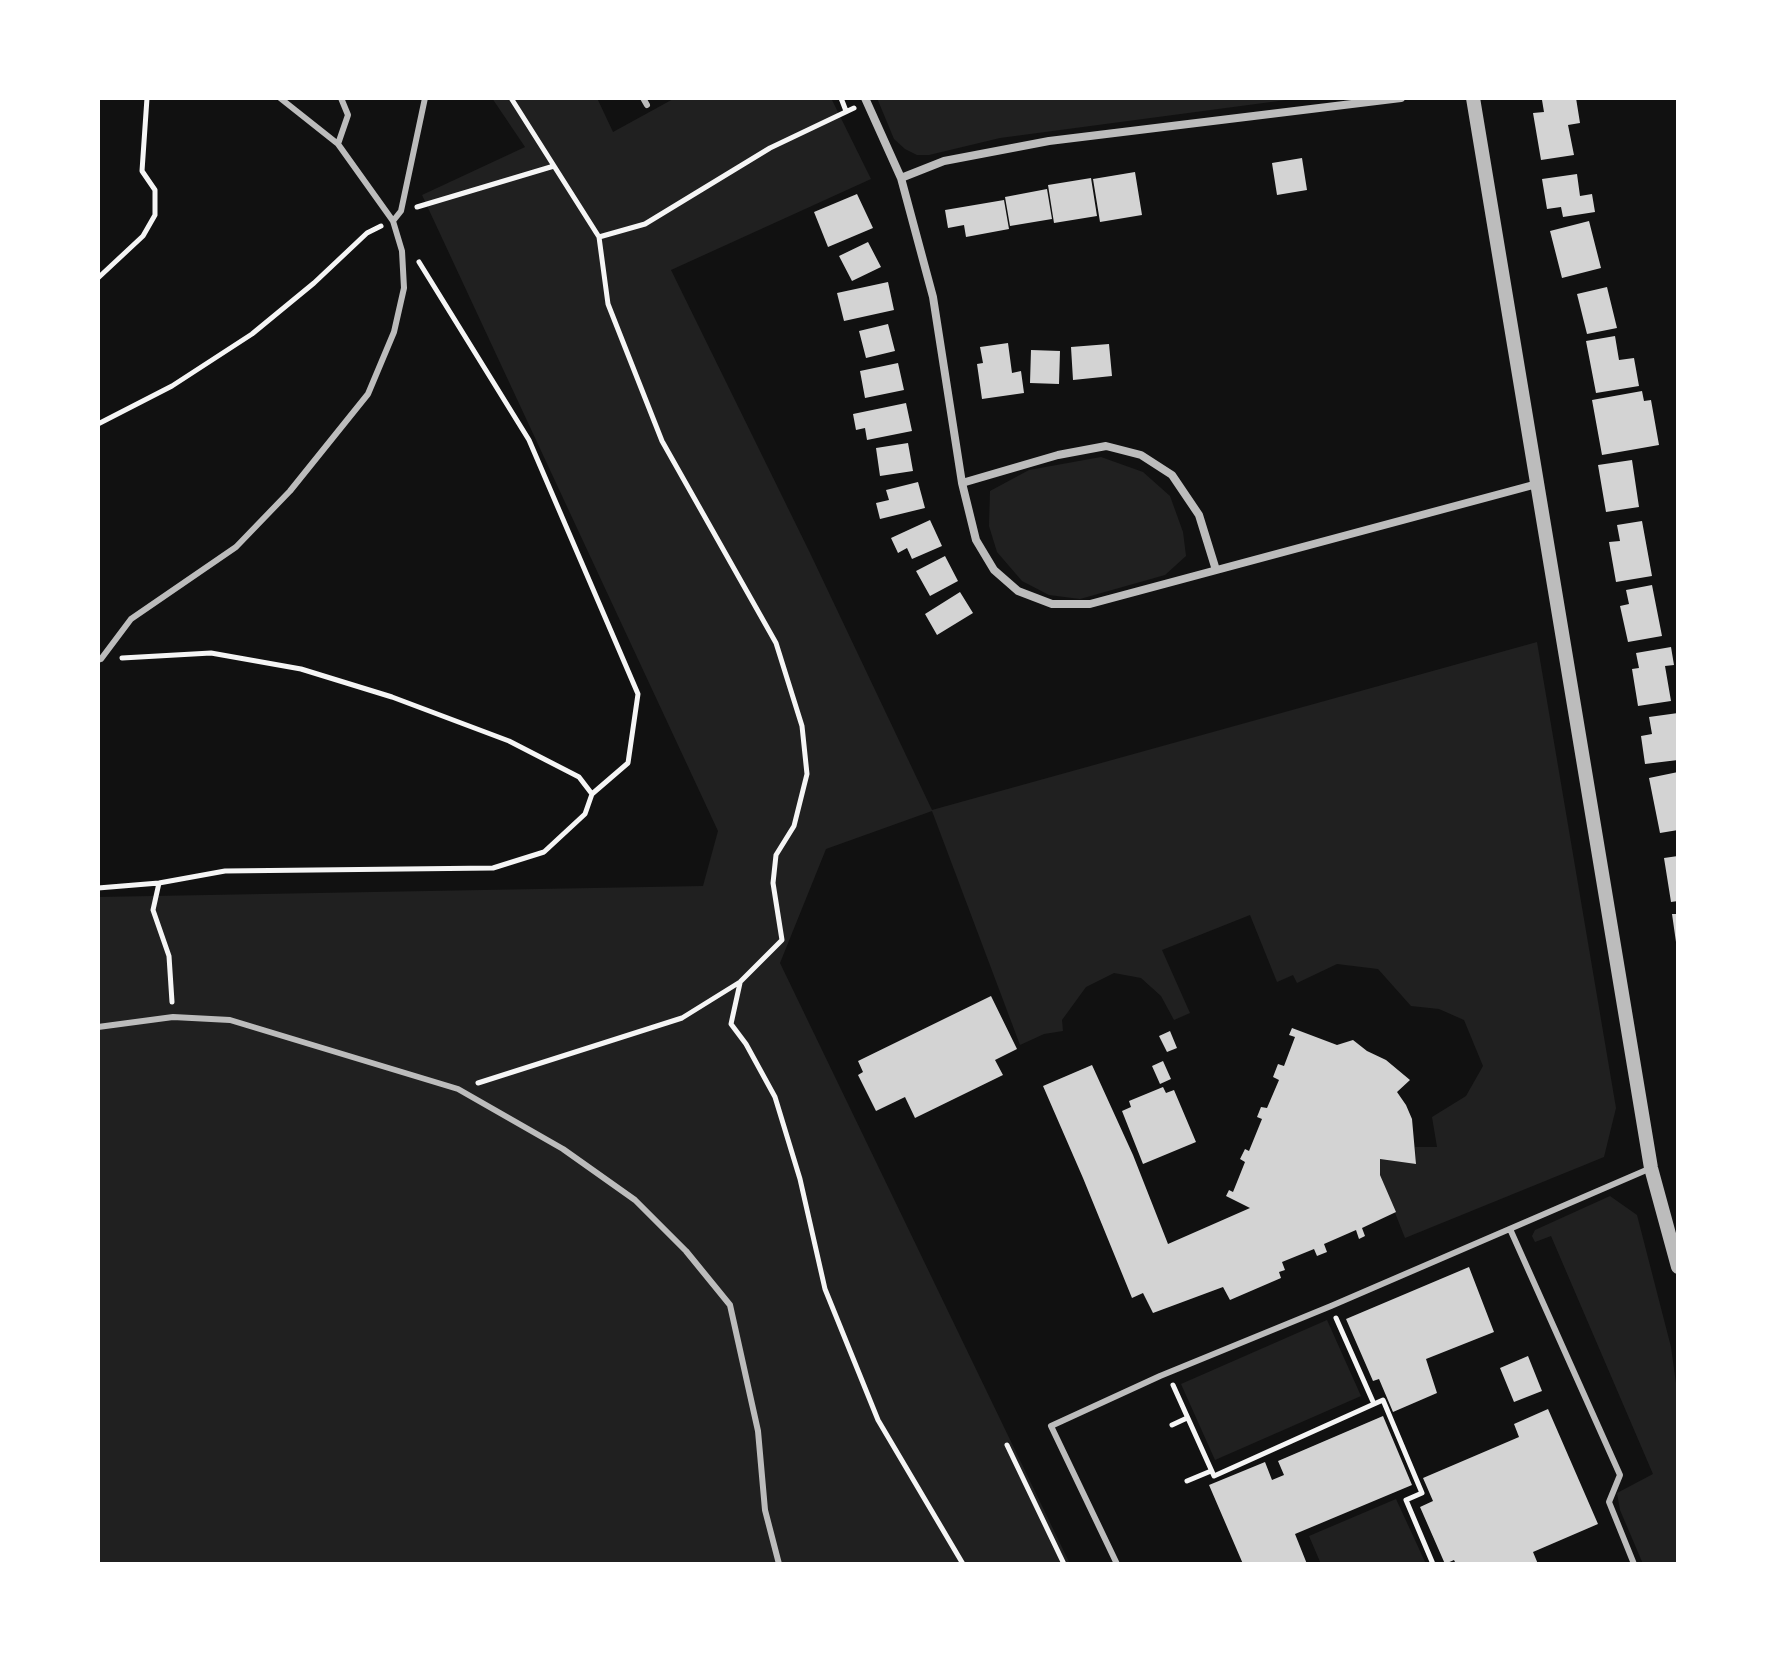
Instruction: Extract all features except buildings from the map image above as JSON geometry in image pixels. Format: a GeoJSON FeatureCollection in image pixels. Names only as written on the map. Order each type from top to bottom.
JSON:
{"type":"FeatureCollection","features":[{"type":"Feature","properties":{"kind":"street"},"geometry":{"type":"LineString","coordinates":[[901,178],[944,161],[1049,141],[1401,98]]}},
{"type":"Feature","properties":{"kind":"street"},"geometry":{"type":"LineString","coordinates":[[1473,98],[1651,1168],[1678,1267]]}},
{"type":"Feature","properties":{"kind":"street"},"geometry":{"type":"LineString","coordinates":[[866,101],[901,178],[933,297],[962,483],[976,540],[994,570],[1018,591],[1052,604],[1090,604],[1537,484]]}},
{"type":"Feature","properties":{"kind":"street"},"geometry":{"type":"LineString","coordinates":[[962,483],[1058,455],[1106,446],[1141,455],[1172,475],[1199,515],[1216,570]]}},
{"type":"Feature","properties":{"kind":"lane"},"geometry":{"type":"LineString","coordinates":[[99,660],[131,619],[236,547],[290,491],[368,394],[394,332],[404,288],[402,251],[393,221],[338,144],[280,98]]}},
{"type":"Feature","properties":{"kind":"lane"},"geometry":{"type":"LineString","coordinates":[[338,144],[348,115],[341,98]]}},
{"type":"Feature","properties":{"kind":"lane"},"geometry":{"type":"LineString","coordinates":[[393,221],[401,211],[425,98]]}},
{"type":"Feature","properties":{"kind":"lane"},"geometry":{"type":"LineString","coordinates":[[98,1027],[173,1017],[230,1020],[458,1089],[563,1149],[635,1200],[686,1251],[730,1305],[758,1431],[765,1510],[779,1564]]}},
{"type":"Feature","properties":{"kind":"lane"},"geometry":{"type":"LineString","coordinates":[[1117,1564],[1051,1426],[1160,1376],[1651,1168]]}},
{"type":"Feature","properties":{"kind":"lane"},"geometry":{"type":"LineString","coordinates":[[1510,1229],[1620,1475],[1609,1502],[1634,1564]]}},
{"type":"Feature","properties":{"kind":"path"},"geometry":{"type":"LineString","coordinates":[[98,278],[143,236],[155,215],[155,190],[142,171],[147,98]]}},
{"type":"Feature","properties":{"kind":"path"},"geometry":{"type":"LineString","coordinates":[[458,1089],[682,1018],[740,982],[782,940],[773,883],[776,855],[794,826],[807,774],[802,726],[776,643],[662,441],[608,304],[599,237],[511,98]]}},
{"type":"Feature","properties":{"kind":"path"},"geometry":{"type":"LineString","coordinates":[[841,98],[846,111]]}},
{"type":"Feature","properties":{"kind":"path"},"geometry":{"type":"LineString","coordinates":[[599,237],[645,224],[770,148],[866,101]]}},
{"type":"Feature","properties":{"kind":"path"},"geometry":{"type":"LineString","coordinates":[[401,211],[554,166]]}},
{"type":"Feature","properties":{"kind":"path"},"geometry":{"type":"LineString","coordinates":[[98,424],[172,386],[252,334],[314,283],[367,233],[393,221]]}},
{"type":"Feature","properties":{"kind":"path"},"geometry":{"type":"LineString","coordinates":[[98,888],[159,883],[225,871],[493,868],[544,852],[585,814],[592,794],[628,763],[638,694],[529,440],[417,259]]}},
{"type":"Feature","properties":{"kind":"path"},"geometry":{"type":"LineString","coordinates":[[99,660],[211,653],[301,669],[392,697],[509,741],[579,777],[592,794]]}},
{"type":"Feature","properties":{"kind":"path"},"geometry":{"type":"LineString","coordinates":[[159,883],[153,910],[169,956],[173,1017]]}},
{"type":"Feature","properties":{"kind":"path"},"geometry":{"type":"LineString","coordinates":[[740,982],[731,1024],[746,1044],[775,1097],[800,1179],[825,1289],[878,1420],[963,1564]]}},
{"type":"Feature","properties":{"kind":"path"},"geometry":{"type":"LineString","coordinates":[[1331,1306],[1374,1404]]}},
{"type":"Feature","properties":{"kind":"path"},"geometry":{"type":"LineString","coordinates":[[1160,1376],[1173,1383],[1214,1476],[1383,1400],[1422,1493],[1406,1500],[1433,1564]]}},
{"type":"Feature","properties":{"kind":"path"},"geometry":{"type":"LineString","coordinates":[[1172,1425],[1187,1418]]}},
{"type":"Feature","properties":{"kind":"path"},"geometry":{"type":"LineString","coordinates":[[1007,1445],[1064,1564]]}},
{"type":"Feature","properties":{"kind":"path"},"geometry":{"type":"LineString","coordinates":[[1187,1481],[1211,1471]]}},
{"type":"Feature","properties":{"kind":"shaded area"},"geometry":{"type":"Polygon","coordinates":[[[492,98],[597,98],[613,132],[675,98],[831,98],[871,179],[671,270],[932,810],[1537,642],[1616,1108],[1604,1157],[1405,1238],[1380,1175],[1380,1159],[1416,1164],[1415,1147],[1437,1147],[1432,1117],[1466,1096],[1483,1066],[1464,1020],[1439,1009],[1411,1006],[1378,969],[1337,964],[1297,983],[1293,975],[1277,982],[1250,915],[1162,950],[1190,1013],[1174,1020],[1161,996],[1141,978],[1114,973],[1086,987],[1062,1020],[1063,1031],[1044,1034],[1020,1045],[932,811],[826,849],[780,963],[1070,1564],[98,1564],[98,897],[703,886],[718,831],[422,195],[525,147],[492,98]]]}},
{"type":"Feature","properties":{"kind":"shaded area"},"geometry":{"type":"Polygon","coordinates":[[[877,98],[1301,98],[1000,138],[929,155],[917,155],[894,139],[877,98]]]}},
{"type":"Feature","properties":{"kind":"shaded area"},"geometry":{"type":"Polygon","coordinates":[[[1101,457],[1143,472],[1170,496],[1183,532],[1186,556],[1165,575],[1080,599],[1049,595],[1022,581],[997,552],[989,526],[990,491],[1029,470],[1101,457]]]}},
{"type":"Feature","properties":{"kind":"shaded area"},"geometry":{"type":"Polygon","coordinates":[[[1610,1196],[1637,1215],[1671,1347],[1678,1398],[1678,1564],[1643,1564],[1620,1510],[1617,1493],[1653,1474],[1551,1236],[1535,1242],[1532,1236],[1535,1230],[1610,1196]]]}},
{"type":"Feature","properties":{"kind":"shaded area"},"geometry":{"type":"Polygon","coordinates":[[[1327,1320],[1361,1396],[1215,1460],[1181,1384],[1327,1320]]]}},
{"type":"Feature","properties":{"kind":"shaded area"},"geometry":{"type":"Polygon","coordinates":[[[1396,1499],[1426,1564],[1321,1564],[1309,1536],[1396,1499]]]}}]}
